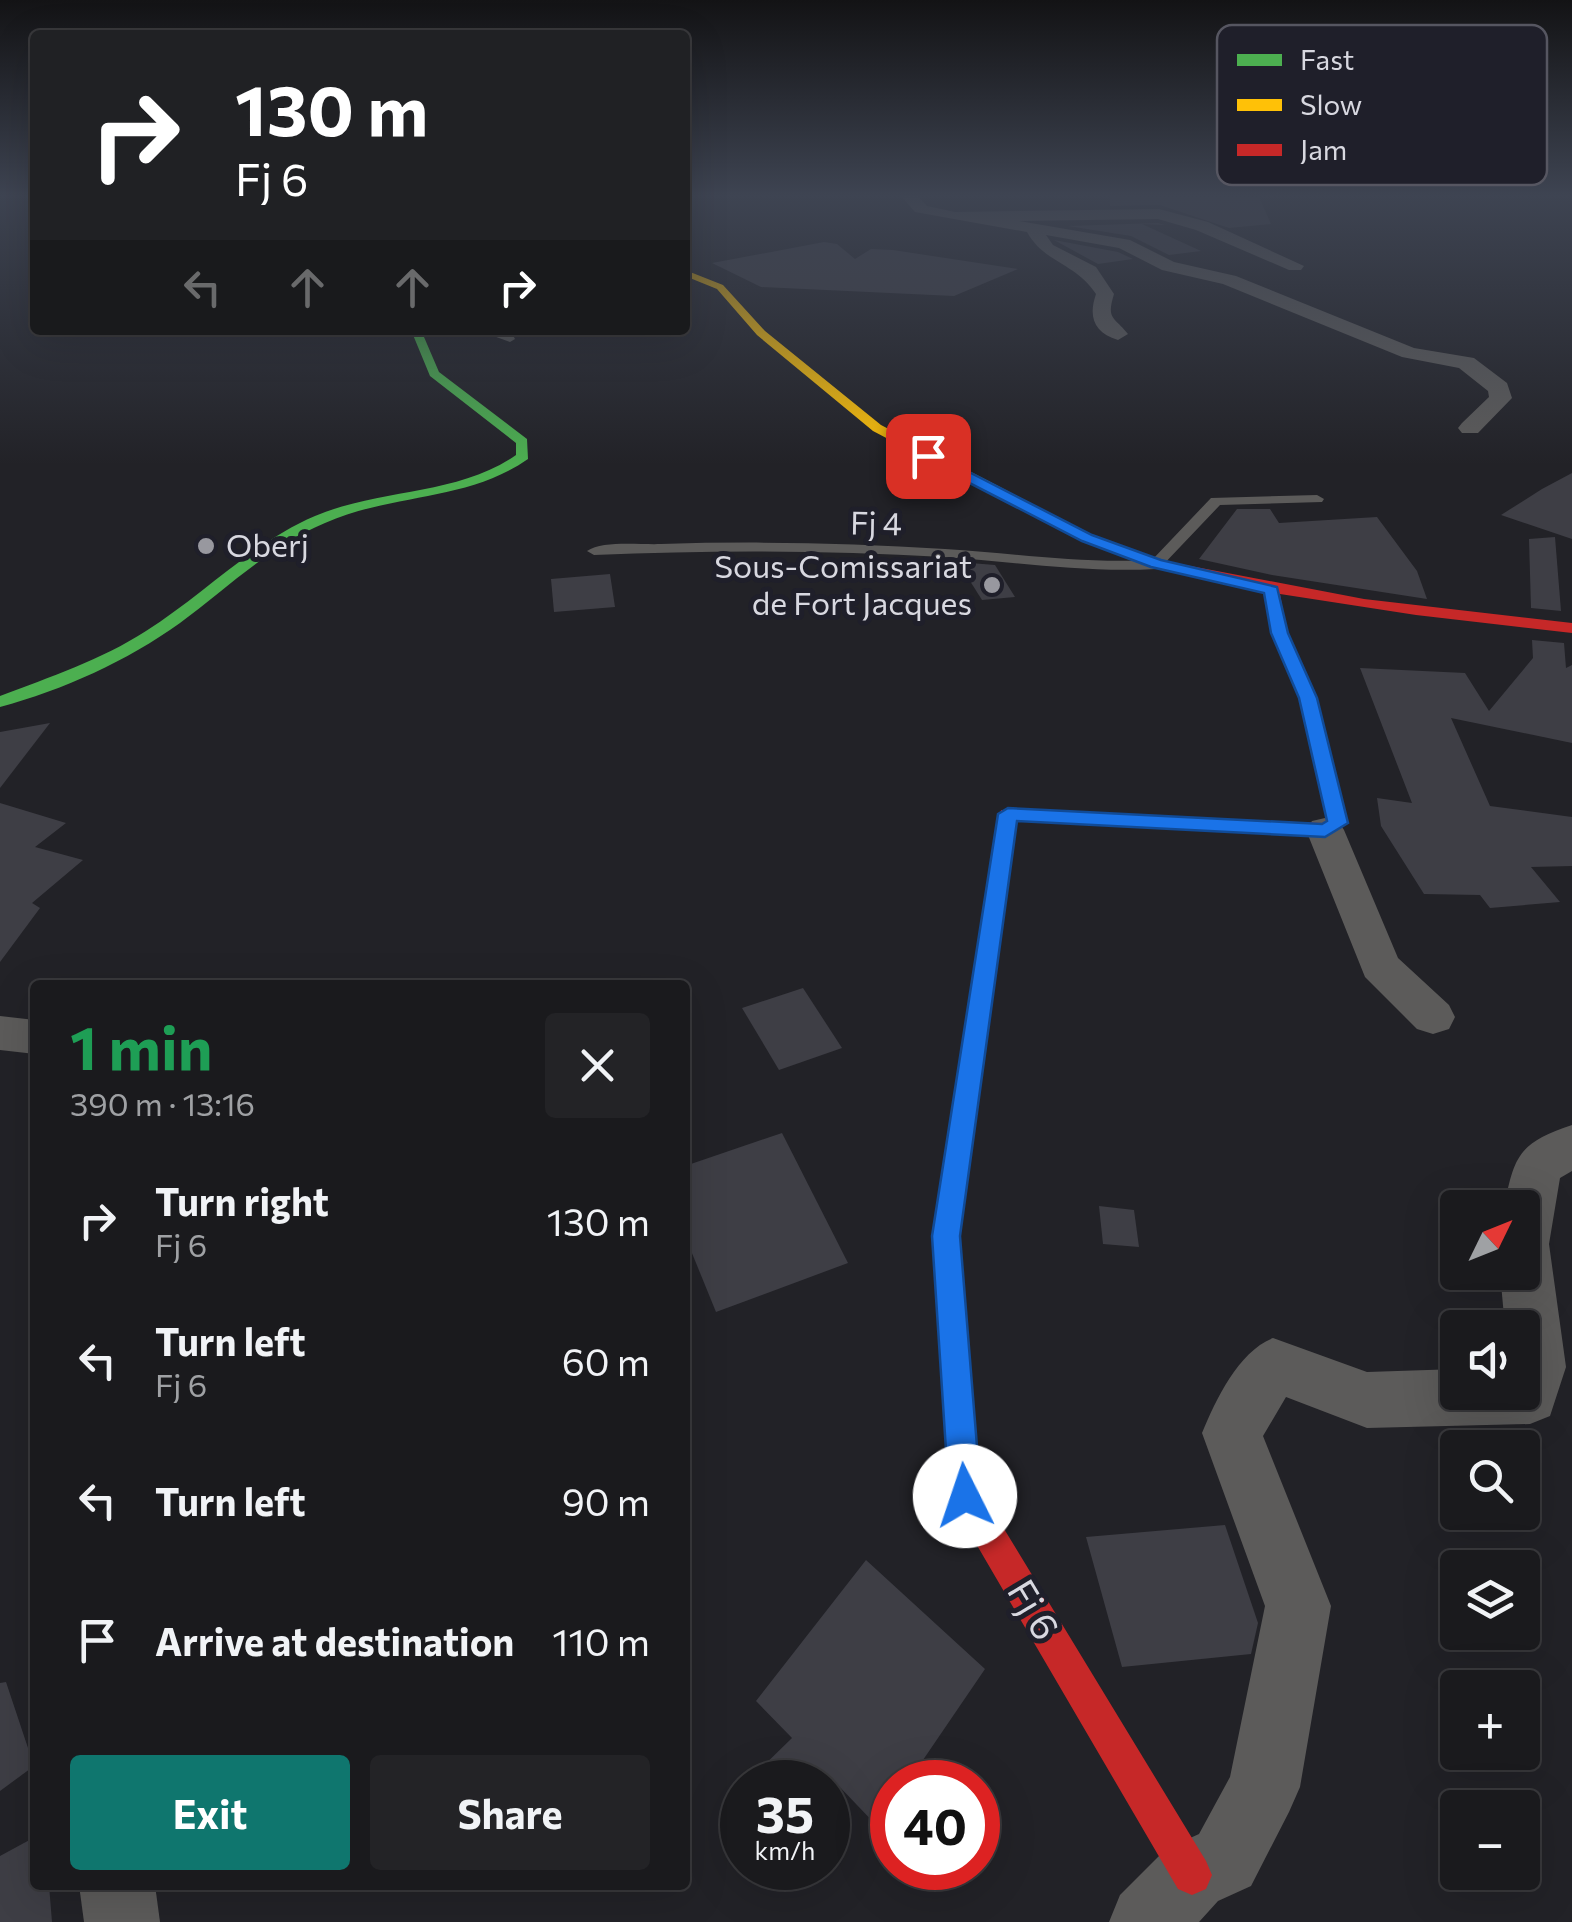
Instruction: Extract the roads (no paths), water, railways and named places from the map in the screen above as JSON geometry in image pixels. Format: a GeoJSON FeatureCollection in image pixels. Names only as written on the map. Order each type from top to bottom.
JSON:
{"type":"FeatureCollection","features":[{"type":"Feature","properties":{"kind":"street"},"geometry":{"type":"LineString","coordinates":[[717,286],[761,332],[877,428],[1087,538],[1156,564],[1271,590],[1412,613],[1572,628]]}},
{"type":"Feature","properties":{"kind":"street"},"geometry":{"type":"LineString","coordinates":[[1099,286],[1104,294],[1100,309],[1103,323],[1118,334]]}},
{"type":"Feature","properties":{"kind":"street"},"geometry":{"type":"LineString","coordinates":[[1243,286],[1410,353],[1466,363],[1499,388],[1501,398],[1470,428]]}},
{"type":"Feature","properties":{"kind":"street"},"geometry":{"type":"LineString","coordinates":[[0,702],[106,660],[153,634],[251,558],[343,510],[472,486],[506,474],[522,456],[522,442],[434,374],[418,335]]}},
{"type":"Feature","properties":{"kind":"street"},"geometry":{"type":"LineString","coordinates":[[1271,590],[1279,633],[1308,698],[1338,823],[1325,830],[1380,966],[1434,1017]]}},
{"type":"Feature","properties":{"kind":"street","name":"Fj 6"},"geometry":{"type":"LineString","coordinates":[[1169,1899],[965,1496],[946,1236],[1008,814],[1325,830]]}},
{"type":"Feature","properties":{"kind":"street"},"geometry":{"type":"LineString","coordinates":[[0,1034],[30,1036]]}},
{"type":"Feature","properties":{"kind":"street"},"geometry":{"type":"LineString","coordinates":[[1169,1899],[1224,1860],[1264,1786],[1298,1606],[1232,1433],[1274,1366],[1367,1400],[1530,1396],[1538,1367],[1522,1244],[1537,1167],[1572,1145]]}},
{"type":"Feature","properties":{"kind":"street"},"geometry":{"type":"LineString","coordinates":[[118,1890],[122,1922]]}},
{"type":"Feature","properties":{"kind":"lane"},"geometry":{"type":"LineString","coordinates":[[1156,564],[1216,501],[1317,499]]}},
{"type":"Feature","properties":{"kind":"lane","name":"Fj 4"},"geometry":{"type":"LineString","coordinates":[[594,552],[689,546],[942,553],[1102,567],[1156,564]]}},
{"type":"Feature","properties":{"kind":"place","name":"Oberj"},"geometry":{"type":"Point","coordinates":[206,546]}},
{"type":"Feature","properties":{"kind":"place","name":"Sous-Comissariat de Fort Jacques"},"geometry":{"type":"Point","coordinates":[992,585]}}]}
